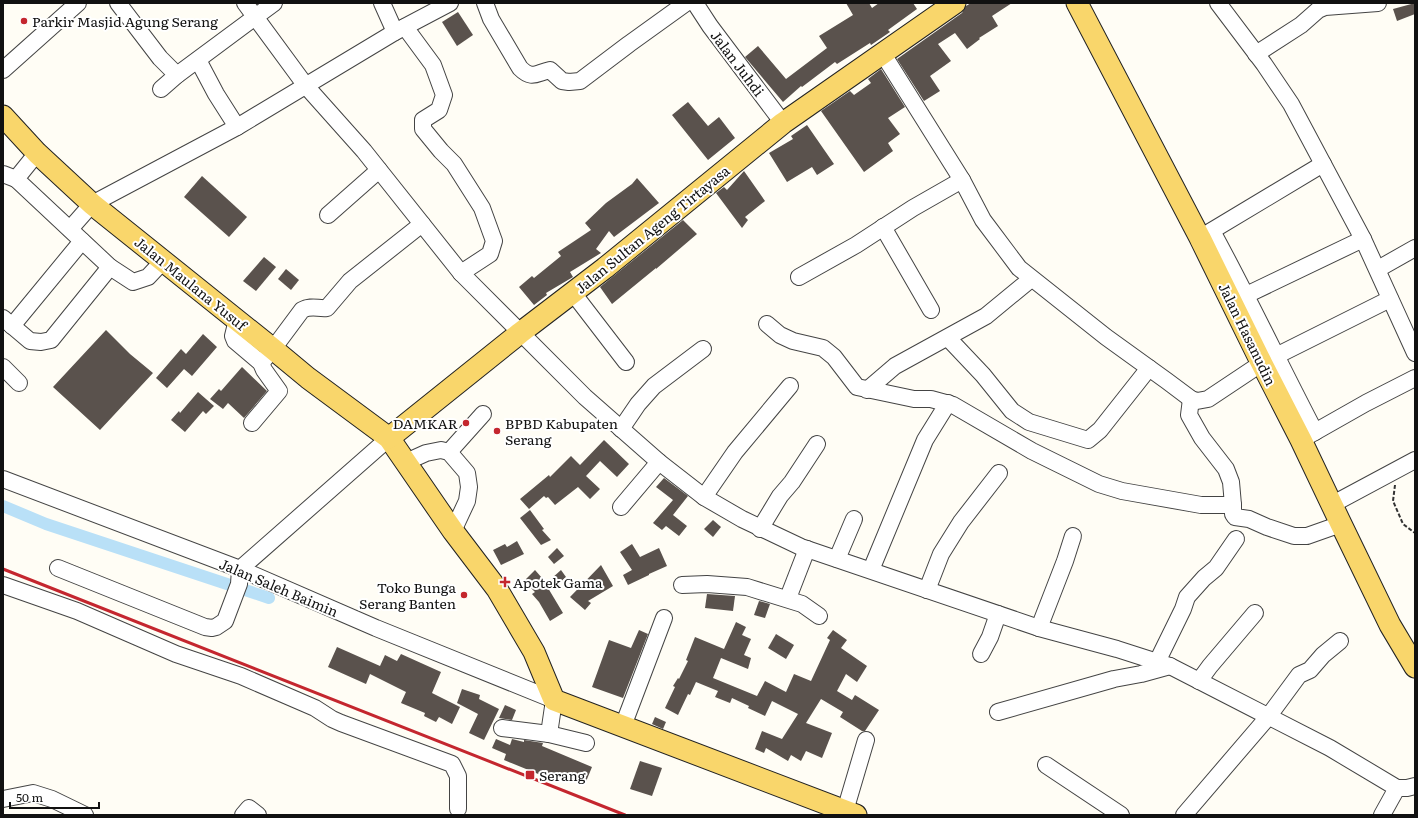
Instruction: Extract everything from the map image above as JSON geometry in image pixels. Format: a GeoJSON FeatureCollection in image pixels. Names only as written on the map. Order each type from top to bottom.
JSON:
{"type":"FeatureCollection","features":[{"type":"Feature","properties":{"kind":"main road","name":"Jalan Sultan Ageng Tirtayasa"},"geometry":{"type":"LineString","coordinates":[[389,438],[520,333],[573,293],[710,183],[783,122],[955,3]]}},
{"type":"Feature","properties":{"kind":"main road","name":"Jalan Hasanudin"},"geometry":{"type":"LineString","coordinates":[[1077,3],[1206,234],[1239,298],[1308,436],[1331,504],[1340,524],[1390,625],[1415,667]]}},
{"type":"Feature","properties":{"kind":"main road","name":"Jalan Maulana Yusuf"},"geometry":{"type":"LineString","coordinates":[[3,116],[37,154],[92,204],[237,320],[267,356],[308,378],[389,438],[453,531],[497,589],[534,652],[554,700]]}},
{"type":"Feature","properties":{"kind":"main road"},"geometry":{"type":"LineString","coordinates":[[554,700],[850,813]]}},
{"type":"Feature","properties":{"kind":"street"},"geometry":{"type":"LineString","coordinates":[[3,70],[78,3]]}},
{"type":"Feature","properties":{"kind":"street"},"geometry":{"type":"LineString","coordinates":[[118,3],[160,58],[177,75]]}},
{"type":"Feature","properties":{"kind":"street"},"geometry":{"type":"LineString","coordinates":[[245,3],[306,86],[379,170],[461,273],[585,397],[659,462],[704,497],[760,529],[807,549],[1039,628],[1163,664],[1330,748],[1397,788],[1415,786]]}},
{"type":"Feature","properties":{"kind":"street"},"geometry":{"type":"LineString","coordinates":[[161,90],[177,75],[274,3]]}},
{"type":"Feature","properties":{"kind":"street"},"geometry":{"type":"LineString","coordinates":[[382,3],[400,30],[433,65],[444,94],[440,110],[423,120],[424,129],[441,151],[454,164],[473,193],[482,208],[494,241],[490,254],[461,273]]}},
{"type":"Feature","properties":{"kind":"street"},"geometry":{"type":"LineString","coordinates":[[70,229],[92,204],[237,127],[400,30],[450,3]]}},
{"type":"Feature","properties":{"kind":"street"},"geometry":{"type":"LineString","coordinates":[[485,3],[491,19],[520,68],[525,73],[532,76],[550,70],[562,81],[569,82],[580,81],[686,3]]}},
{"type":"Feature","properties":{"kind":"street","name":"Jalan Juhdi"},"geometry":{"type":"LineString","coordinates":[[695,3],[710,26],[783,122]]}},
{"type":"Feature","properties":{"kind":"street"},"geometry":{"type":"LineString","coordinates":[[1218,3],[1291,104],[1312,140],[1323,164],[1363,239],[1390,299],[1411,336],[1415,353]]}},
{"type":"Feature","properties":{"kind":"street"},"geometry":{"type":"LineString","coordinates":[[1256,54],[1302,25],[1318,10],[1325,7],[1378,3]]}},
{"type":"Feature","properties":{"kind":"street"},"geometry":{"type":"LineString","coordinates":[[883,54],[962,180],[984,220],[1019,268],[1106,337],[1191,399],[1197,401],[1208,399],[1269,359],[1390,299]]}},
{"type":"Feature","properties":{"kind":"street"},"geometry":{"type":"LineString","coordinates":[[198,60],[216,94],[237,127]]}},
{"type":"Feature","properties":{"kind":"street"},"geometry":{"type":"LineString","coordinates":[[37,154],[9,176],[70,229],[110,267],[133,282],[148,277],[163,261]]}},
{"type":"Feature","properties":{"kind":"street"},"geometry":{"type":"LineString","coordinates":[[1206,234],[1323,164]]}},
{"type":"Feature","properties":{"kind":"street"},"geometry":{"type":"LineString","coordinates":[[328,214],[379,170]]}},
{"type":"Feature","properties":{"kind":"street"},"geometry":{"type":"LineString","coordinates":[[799,277],[856,245],[962,180]]}},
{"type":"Feature","properties":{"kind":"street"},"geometry":{"type":"LineString","coordinates":[[252,424],[279,391],[264,370],[267,356],[302,310],[313,306],[327,308],[350,281],[422,224]]}},
{"type":"Feature","properties":{"kind":"street"},"geometry":{"type":"LineString","coordinates":[[883,228],[931,310]]}},
{"type":"Feature","properties":{"kind":"street"},"geometry":{"type":"LineString","coordinates":[[1239,298],[1363,239]]}},
{"type":"Feature","properties":{"kind":"street"},"geometry":{"type":"LineString","coordinates":[[82,242],[8,322],[30,342],[50,340],[110,267]]}},
{"type":"Feature","properties":{"kind":"street"},"geometry":{"type":"LineString","coordinates":[[1378,270],[1415,248]]}},
{"type":"Feature","properties":{"kind":"street"},"geometry":{"type":"LineString","coordinates":[[867,390],[895,366],[986,316],[1031,279]]}},
{"type":"Feature","properties":{"kind":"street"},"geometry":{"type":"LineString","coordinates":[[573,293],[626,362]]}},
{"type":"Feature","properties":{"kind":"street"},"geometry":{"type":"LineString","coordinates":[[767,324],[780,335],[793,341],[823,348],[834,358],[858,387],[914,399],[931,399],[948,403],[1032,451],[1099,484],[1122,491],[1201,505],[1233,505]]}},
{"type":"Feature","properties":{"kind":"street"},"geometry":{"type":"LineString","coordinates":[[948,338],[983,375],[1012,411],[1029,422],[1088,440],[1100,430],[1149,368]]}},
{"type":"Feature","properties":{"kind":"street"},"geometry":{"type":"LineString","coordinates":[[622,429],[638,404],[654,386],[703,349]]}},
{"type":"Feature","properties":{"kind":"street"},"geometry":{"type":"LineString","coordinates":[[3,367],[19,383]]}},
{"type":"Feature","properties":{"kind":"street"},"geometry":{"type":"LineString","coordinates":[[1308,436],[1366,403],[1415,378]]}},
{"type":"Feature","properties":{"kind":"street"},"geometry":{"type":"LineString","coordinates":[[704,497],[735,452],[790,386]]}},
{"type":"Feature","properties":{"kind":"street"},"geometry":{"type":"LineString","coordinates":[[1191,399],[1189,415],[1202,438],[1226,469],[1231,482],[1234,516],[1249,519],[1294,536],[1307,536],[1340,524]]}},
{"type":"Feature","properties":{"kind":"street"},"geometry":{"type":"LineString","coordinates":[[871,570],[926,440],[948,403]]}},
{"type":"Feature","properties":{"kind":"street"},"geometry":{"type":"LineString","coordinates":[[449,452],[483,414]]}},
{"type":"Feature","properties":{"kind":"street"},"geometry":{"type":"LineString","coordinates":[[58,568],[205,627],[216,627],[225,621],[238,582],[389,438]]}},
{"type":"Feature","properties":{"kind":"street"},"geometry":{"type":"LineString","coordinates":[[760,529],[780,496],[795,478],[817,444]]}},
{"type":"Feature","properties":{"kind":"street"},"geometry":{"type":"LineString","coordinates":[[406,462],[441,450],[449,452],[467,473],[469,487],[467,501],[453,531]]}},
{"type":"Feature","properties":{"kind":"street"},"geometry":{"type":"LineString","coordinates":[[1331,504],[1415,460]]}},
{"type":"Feature","properties":{"kind":"street"},"geometry":{"type":"LineString","coordinates":[[621,507],[659,462]]}},
{"type":"Feature","properties":{"kind":"street"},"geometry":{"type":"LineString","coordinates":[[927,590],[942,554],[961,522],[999,473]]}},
{"type":"Feature","properties":{"kind":"street","name":"Jalan Saleh Baimin"},"geometry":{"type":"LineString","coordinates":[[3,479],[238,582],[389,634],[554,700]]}},
{"type":"Feature","properties":{"kind":"street"},"geometry":{"type":"LineString","coordinates":[[837,559],[854,519]]}},
{"type":"Feature","properties":{"kind":"street"},"geometry":{"type":"LineString","coordinates":[[1039,628],[1073,536]]}},
{"type":"Feature","properties":{"kind":"street"},"geometry":{"type":"LineString","coordinates":[[1163,664],[1187,597],[1204,578],[1216,568],[1236,539]]}},
{"type":"Feature","properties":{"kind":"street"},"geometry":{"type":"LineString","coordinates":[[788,598],[807,549]]}},
{"type":"Feature","properties":{"kind":"street"},"geometry":{"type":"LineString","coordinates":[[682,585],[707,584],[747,587],[788,598],[802,604],[819,616]]}},
{"type":"Feature","properties":{"kind":"street"},"geometry":{"type":"LineString","coordinates":[[3,585],[77,611],[176,654],[241,676],[315,708],[341,723],[452,764],[458,776],[458,809]]}},
{"type":"Feature","properties":{"kind":"street"},"geometry":{"type":"LineString","coordinates":[[981,654],[990,637],[998,614]]}},
{"type":"Feature","properties":{"kind":"street"},"geometry":{"type":"LineString","coordinates":[[1199,681],[1255,614]]}},
{"type":"Feature","properties":{"kind":"street"},"geometry":{"type":"LineString","coordinates":[[623,726],[664,618]]}},
{"type":"Feature","properties":{"kind":"street"},"geometry":{"type":"LineString","coordinates":[[1184,815],[1268,717],[1299,675],[1310,670],[1323,655],[1340,641]]}},
{"type":"Feature","properties":{"kind":"street"},"geometry":{"type":"LineString","coordinates":[[998,712],[1163,664]]}},
{"type":"Feature","properties":{"kind":"street"},"geometry":{"type":"LineString","coordinates":[[549,734],[554,700]]}},
{"type":"Feature","properties":{"kind":"street"},"geometry":{"type":"LineString","coordinates":[[502,728],[549,734],[586,743]]}},
{"type":"Feature","properties":{"kind":"street"},"geometry":{"type":"LineString","coordinates":[[850,813],[866,740]]}},
{"type":"Feature","properties":{"kind":"street"},"geometry":{"type":"LineString","coordinates":[[1046,765],[1121,815]]}},
{"type":"Feature","properties":{"kind":"street"},"geometry":{"type":"LineString","coordinates":[[1382,815],[1397,788]]}},
{"type":"Feature","properties":{"kind":"street"},"geometry":{"type":"LineString","coordinates":[[3,799],[33,793],[52,798],[85,815]]}},
{"type":"Feature","properties":{"kind":"street"},"geometry":{"type":"LineString","coordinates":[[243,815],[249,808],[258,815]]}},
{"type":"Feature","properties":{"kind":"path"},"geometry":{"type":"LineString","coordinates":[[1398,468],[1393,501],[1403,524],[1415,533]]}},
{"type":"Feature","properties":{"kind":"building"},"geometry":{"type":"Polygon","coordinates":[[[846,3],[869,3],[872,8],[879,3],[913,3],[917,9],[888,30],[890,32],[871,45],[870,43],[837,64],[835,62],[802,87],[801,86],[783,102],[745,57],[758,46],[786,79],[827,48],[819,36],[853,15],[846,3]]]}},
{"type":"Feature","properties":{"kind":"building"},"geometry":{"type":"Polygon","coordinates":[[[971,3],[1012,3],[992,16],[998,26],[979,38],[980,39],[967,49],[955,33],[938,44],[951,61],[930,76],[940,91],[924,101],[897,59],[962,13],[966,6],[971,3]]]}},
{"type":"Feature","properties":{"kind":"building"},"geometry":{"type":"Polygon","coordinates":[[[1415,3],[1415,14],[1397,21],[1393,9],[1415,3]]]}},
{"type":"Feature","properties":{"kind":"building"},"geometry":{"type":"Polygon","coordinates":[[[458,12],[473,35],[457,46],[442,22],[458,12]]]}},
{"type":"Feature","properties":{"kind":"building"},"geometry":{"type":"Polygon","coordinates":[[[881,69],[905,107],[888,118],[900,134],[888,143],[893,151],[864,172],[821,111],[850,91],[854,95],[871,83],[868,79],[881,69]]]}},
{"type":"Feature","properties":{"kind":"building"},"geometry":{"type":"Polygon","coordinates":[[[688,102],[708,126],[719,117],[735,138],[708,160],[672,115],[688,102]]]}},
{"type":"Feature","properties":{"kind":"building"},"geometry":{"type":"Polygon","coordinates":[[[807,125],[834,164],[817,175],[812,167],[787,182],[769,153],[793,139],[791,136],[807,125]]]}},
{"type":"Feature","properties":{"kind":"building"},"geometry":{"type":"Polygon","coordinates":[[[744,171],[765,201],[745,217],[748,220],[742,228],[716,193],[724,187],[727,190],[744,171]]]}},
{"type":"Feature","properties":{"kind":"building"},"geometry":{"type":"Polygon","coordinates":[[[202,176],[247,217],[229,237],[184,197],[202,176]]]}},
{"type":"Feature","properties":{"kind":"building"},"geometry":{"type":"Polygon","coordinates":[[[637,178],[659,203],[614,237],[609,231],[596,249],[601,253],[570,272],[573,277],[546,293],[547,295],[534,305],[519,287],[532,276],[534,278],[561,256],[558,252],[591,230],[585,223],[606,203],[632,184],[637,178]]]}},
{"type":"Feature","properties":{"kind":"building"},"geometry":{"type":"Polygon","coordinates":[[[683,220],[697,234],[612,304],[600,287],[683,220]]]}},
{"type":"Feature","properties":{"kind":"building"},"geometry":{"type":"Polygon","coordinates":[[[264,257],[276,267],[256,291],[243,281],[264,257]]]}},
{"type":"Feature","properties":{"kind":"building"},"geometry":{"type":"Polygon","coordinates":[[[286,269],[299,280],[291,290],[278,279],[286,269]]]}},
{"type":"Feature","properties":{"kind":"building"},"geometry":{"type":"Polygon","coordinates":[[[106,330],[130,354],[153,373],[100,430],[53,387],[106,330]]]}},
{"type":"Feature","properties":{"kind":"building"},"geometry":{"type":"Polygon","coordinates":[[[203,334],[217,347],[192,376],[184,369],[167,388],[156,378],[181,349],[186,354],[203,334]]]}},
{"type":"Feature","properties":{"kind":"building"},"geometry":{"type":"Polygon","coordinates":[[[242,367],[267,391],[244,418],[228,403],[223,409],[210,399],[219,389],[221,391],[242,367]]]}},
{"type":"Feature","properties":{"kind":"building"},"geometry":{"type":"Polygon","coordinates":[[[198,392],[214,406],[206,414],[203,411],[185,432],[171,420],[179,411],[180,413],[198,392]]]}},
{"type":"Feature","properties":{"kind":"building"},"geometry":{"type":"Polygon","coordinates":[[[604,440],[629,464],[617,477],[600,461],[586,476],[600,489],[590,499],[578,487],[555,505],[548,497],[546,498],[544,496],[529,509],[520,499],[549,475],[550,477],[571,456],[580,465],[604,440]]]}},
{"type":"Feature","properties":{"kind":"building"},"geometry":{"type":"Polygon","coordinates":[[[664,478],[688,496],[673,515],[687,526],[679,536],[666,526],[662,530],[653,523],[673,500],[656,487],[664,478]]]}},
{"type":"Feature","properties":{"kind":"building"},"geometry":{"type":"Polygon","coordinates":[[[530,510],[544,529],[542,530],[551,540],[541,545],[520,518],[530,510]]]}},
{"type":"Feature","properties":{"kind":"building"},"geometry":{"type":"Polygon","coordinates":[[[713,520],[721,527],[713,537],[704,529],[713,520]]]}},
{"type":"Feature","properties":{"kind":"building"},"geometry":{"type":"Polygon","coordinates":[[[517,541],[524,554],[501,565],[493,550],[505,544],[507,547],[517,541]]]}},
{"type":"Feature","properties":{"kind":"building"},"geometry":{"type":"Polygon","coordinates":[[[632,544],[640,557],[659,548],[667,566],[628,585],[623,575],[632,570],[620,552],[632,544]]]}},
{"type":"Feature","properties":{"kind":"building"},"geometry":{"type":"Polygon","coordinates":[[[557,548],[564,556],[554,564],[548,557],[557,548]]]}},
{"type":"Feature","properties":{"kind":"building"},"geometry":{"type":"Polygon","coordinates":[[[601,565],[613,586],[588,601],[591,603],[585,610],[570,597],[601,565]]]}},
{"type":"Feature","properties":{"kind":"building"},"geometry":{"type":"Polygon","coordinates":[[[535,570],[542,578],[563,613],[550,621],[539,602],[532,594],[535,592],[524,581],[535,570]]]}},
{"type":"Feature","properties":{"kind":"building"},"geometry":{"type":"Polygon","coordinates":[[[561,570],[566,577],[557,585],[551,579],[561,570]]]}},
{"type":"Feature","properties":{"kind":"building"},"geometry":{"type":"Polygon","coordinates":[[[707,594],[735,596],[733,611],[705,608],[707,594]]]}},
{"type":"Feature","properties":{"kind":"building"},"geometry":{"type":"Polygon","coordinates":[[[759,601],[770,604],[765,618],[754,615],[759,601]]]}},
{"type":"Feature","properties":{"kind":"building"},"geometry":{"type":"Polygon","coordinates":[[[736,622],[746,627],[742,635],[751,639],[744,655],[751,658],[748,669],[721,658],[713,678],[757,696],[765,681],[786,692],[794,674],[811,681],[830,640],[827,638],[833,630],[847,640],[841,648],[867,666],[857,682],[846,674],[837,691],[852,700],[855,695],[879,710],[865,731],[862,731],[840,717],[843,712],[821,699],[806,723],[832,733],[822,758],[806,751],[801,761],[791,755],[788,761],[766,748],[764,753],[755,749],[762,731],[782,739],[798,714],[772,701],[765,716],[732,698],[730,703],[715,697],[718,691],[696,682],[690,695],[688,694],[678,715],[665,708],[675,687],[673,686],[678,678],[679,679],[688,661],[686,660],[695,637],[724,649],[736,622]]]}},
{"type":"Feature","properties":{"kind":"building"},"geometry":{"type":"Polygon","coordinates":[[[639,630],[648,634],[623,698],[592,687],[609,640],[631,648],[639,630]]]}},
{"type":"Feature","properties":{"kind":"building"},"geometry":{"type":"Polygon","coordinates":[[[776,634],[794,645],[786,659],[768,648],[776,634]]]}},
{"type":"Feature","properties":{"kind":"building"},"geometry":{"type":"Polygon","coordinates":[[[337,647],[380,666],[385,655],[397,661],[401,654],[441,672],[432,693],[460,707],[452,724],[439,717],[436,722],[424,716],[425,713],[401,703],[406,692],[370,674],[366,684],[328,667],[337,647]]]}},
{"type":"Feature","properties":{"kind":"building"},"geometry":{"type":"Polygon","coordinates":[[[462,689],[480,695],[479,699],[499,709],[484,740],[469,733],[478,714],[457,703],[462,689]]]}},
{"type":"Feature","properties":{"kind":"building"},"geometry":{"type":"Polygon","coordinates":[[[505,705],[516,710],[512,720],[499,718],[505,705]]]}},
{"type":"Feature","properties":{"kind":"building"},"geometry":{"type":"Polygon","coordinates":[[[655,717],[666,722],[663,729],[652,724],[655,717]]]}},
{"type":"Feature","properties":{"kind":"building"},"geometry":{"type":"Polygon","coordinates":[[[496,739],[510,745],[512,739],[524,742],[524,740],[543,743],[542,746],[592,767],[585,784],[556,773],[553,780],[504,760],[506,754],[492,748],[496,739]]]}},
{"type":"Feature","properties":{"kind":"building"},"geometry":{"type":"Polygon","coordinates":[[[640,761],[662,768],[652,796],[630,789],[640,761]]]}},
{"type":"Feature","properties":{"kind":"waterway"},"geometry":{"type":"LineString","coordinates":[[3,506],[46,524],[269,598]]}},
{"type":"Feature","properties":{"kind":"railway"},"geometry":{"type":"LineString","coordinates":[[3,569],[625,815]]}},
{"type":"Feature","properties":{"kind":"place","name":"Parkir Masjid Agung Serang"},"geometry":{"type":"Point","coordinates":[24,21]}},
{"type":"Feature","properties":{"kind":"place","name":"DAMKAR"},"geometry":{"type":"Point","coordinates":[466,423]}},
{"type":"Feature","properties":{"kind":"place","name":"BPBD Kabupaten Serang"},"geometry":{"type":"Point","coordinates":[497,431]}},
{"type":"Feature","properties":{"kind":"place","name":"Apotek Gama"},"geometry":{"type":"Point","coordinates":[505,582]}},
{"type":"Feature","properties":{"kind":"place","name":"Toko Bunga Serang Banten"},"geometry":{"type":"Point","coordinates":[464,595]}},
{"type":"Feature","properties":{"kind":"place","name":"Serang"},"geometry":{"type":"Point","coordinates":[530,775]}}]}
